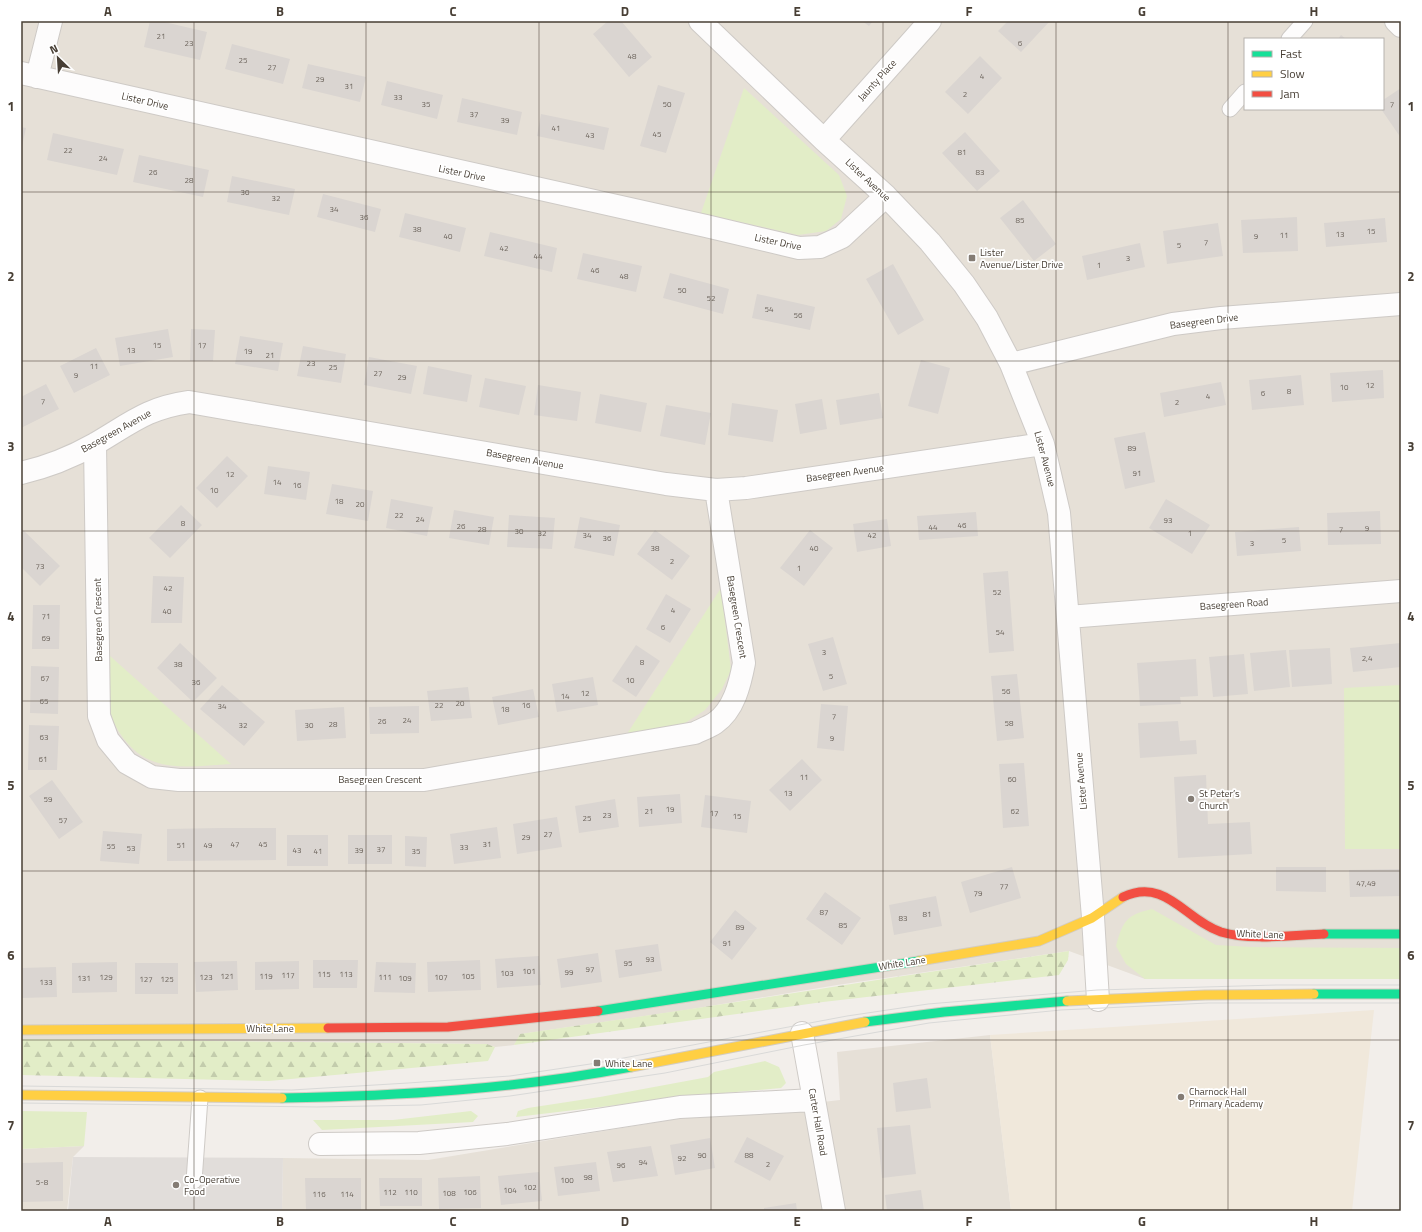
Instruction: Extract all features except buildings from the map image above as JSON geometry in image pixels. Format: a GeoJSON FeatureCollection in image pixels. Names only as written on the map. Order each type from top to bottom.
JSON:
{"type":"FeatureCollection","features":[{"type":"Feature","properties":{"kind":"street"},"geometry":{"type":"LineString","coordinates":[[29,75],[51,21]]}},
{"type":"Feature","properties":{"kind":"street","name":"Lister Avenue"},"geometry":{"type":"LineString","coordinates":[[700,21],[824,140],[886,196],[930,242],[964,284],[987,318],[1011,364],[1043,444],[1059,513],[1093,917],[1098,1000]]}},
{"type":"Feature","properties":{"kind":"street","name":"Jaunty Place"},"geometry":{"type":"LineString","coordinates":[[824,140],[930,21]]}},
{"type":"Feature","properties":{"kind":"street"},"geometry":{"type":"LineString","coordinates":[[1396,21],[1401,26]]}},
{"type":"Feature","properties":{"kind":"street","name":"Lister Drive"},"geometry":{"type":"LineString","coordinates":[[29,75],[799,248],[820,247],[842,238],[886,196]]}},
{"type":"Feature","properties":{"kind":"street","name":"Basegreen Drive"},"geometry":{"type":"LineString","coordinates":[[1011,364],[1173,324],[1221,318],[1401,304]]}},
{"type":"Feature","properties":{"kind":"street","name":"Basegreen Avenue"},"geometry":{"type":"LineString","coordinates":[[21,473],[66,458],[95,444],[146,413],[167,405],[189,402],[666,484],[716,490],[754,487],[1043,444]]}},
{"type":"Feature","properties":{"kind":"street","name":"Basegreen Crescent"},"geometry":{"type":"LineString","coordinates":[[95,444],[99,716],[108,740],[127,763],[152,776],[179,780],[424,780],[695,733],[715,723],[730,705],[740,685],[744,663],[716,490]]}},
{"type":"Feature","properties":{"kind":"street","name":"Basegreen Road"},"geometry":{"type":"LineString","coordinates":[[1068,617],[1401,591]]}},
{"type":"Feature","properties":{"kind":"street","name":"White Lane"},"geometry":{"type":"LineString","coordinates":[[21,1030],[448,1027],[507,1023],[691,997],[1039,941],[1060,934],[1093,917],[1118,898],[1134,893],[1149,892],[1163,894],[1181,904],[1200,920],[1219,931],[1245,935],[1401,934]]}},
{"type":"Feature","properties":{"kind":"street"},"geometry":{"type":"LineString","coordinates":[[21,1095],[286,1099],[364,1097],[510,1086],[656,1063],[868,1021],[933,1013],[1184,995],[1401,994]]}},
{"type":"Feature","properties":{"kind":"street","name":"Carter Hall Road"},"geometry":{"type":"LineString","coordinates":[[802,1034],[834,1211]]}},
{"type":"Feature","properties":{"kind":"street"},"geometry":{"type":"LineString","coordinates":[[320,1144],[419,1143],[507,1134],[680,1107],[814,1100]]}},
{"type":"Feature","properties":{"kind":"lane"},"geometry":{"type":"LineString","coordinates":[[1291,38],[1305,21]]}},
{"type":"Feature","properties":{"kind":"lane"},"geometry":{"type":"LineString","coordinates":[[1230,109],[1244,93]]}},
{"type":"Feature","properties":{"kind":"lane"},"geometry":{"type":"LineString","coordinates":[[194,1181],[200,1098]]}},
{"type":"Feature","properties":{"kind":"shaded area"},"geometry":{"type":"Polygon","coordinates":[[[21,21],[1401,21],[1401,979],[1145,979],[1069,951],[521,1034],[514,1045],[495,1047],[487,1044],[21,1039],[21,21]]]}},
{"type":"Feature","properties":{"kind":"shaded area","name":"Charnock Hall Primary Academy"},"geometry":{"type":"Polygon","coordinates":[[[1374,1010],[1352,1211],[1011,1211],[990,1035],[1374,1010]]]}},
{"type":"Feature","properties":{"kind":"shaded area"},"geometry":{"type":"Polygon","coordinates":[[[990,1035],[1011,1211],[282,1211],[283,1158],[428,1160],[677,1119],[840,1100],[837,1052],[990,1035]]]}},
{"type":"Feature","properties":{"kind":"shaded area"},"geometry":{"type":"Polygon","coordinates":[[[84,1146],[73,1157],[67,1211],[21,1211],[21,1149],[84,1146]]]}},
{"type":"Feature","properties":{"kind":"shaded area","name":"Co-Operative Food"},"geometry":{"type":"Polygon","coordinates":[[[73,1157],[283,1158],[282,1211],[68,1211],[73,1157]]]}},
{"type":"Feature","properties":{"kind":"green space"},"geometry":{"type":"Polygon","coordinates":[[[744,88],[839,175],[847,196],[841,219],[826,231],[798,235],[701,213],[744,88]]]}},
{"type":"Feature","properties":{"kind":"green space"},"geometry":{"type":"Polygon","coordinates":[[[721,588],[731,670],[722,689],[705,710],[685,723],[625,737],[721,588]]]}},
{"type":"Feature","properties":{"kind":"green space"},"geometry":{"type":"Polygon","coordinates":[[[110,656],[231,764],[173,766],[146,758],[135,750],[120,733],[111,714],[110,656]]]}},
{"type":"Feature","properties":{"kind":"green space"},"geometry":{"type":"Polygon","coordinates":[[[1401,685],[1401,849],[1345,849],[1344,688],[1401,685]]]}},
{"type":"Feature","properties":{"kind":"green space"},"geometry":{"type":"Polygon","coordinates":[[[1152,909],[1216,945],[1251,947],[1401,948],[1401,979],[1145,979],[1126,964],[1116,946],[1121,931],[1127,920],[1136,914],[1152,909]]]}},
{"type":"Feature","properties":{"kind":"green space"},"geometry":{"type":"Polygon","coordinates":[[[1069,951],[1068,960],[1059,975],[823,1002],[514,1045],[520,1034],[1069,951]]]}},
{"type":"Feature","properties":{"kind":"green space"},"geometry":{"type":"Polygon","coordinates":[[[21,1039],[487,1044],[495,1047],[488,1061],[269,1081],[21,1075],[21,1039]]]}},
{"type":"Feature","properties":{"kind":"green space"},"geometry":{"type":"Polygon","coordinates":[[[765,1061],[779,1067],[786,1083],[781,1088],[701,1095],[516,1117],[518,1111],[528,1108],[600,1097],[708,1077],[714,1072],[765,1061]]]}},
{"type":"Feature","properties":{"kind":"green space"},"geometry":{"type":"Polygon","coordinates":[[[21,1111],[87,1112],[84,1146],[21,1149],[21,1111]]]}},
{"type":"Feature","properties":{"kind":"green space"},"geometry":{"type":"Polygon","coordinates":[[[471,1111],[478,1116],[473,1122],[322,1130],[313,1120],[393,1120],[471,1111]]]}},
{"type":"Feature","properties":{"kind":"tram line"},"geometry":{"type":"LineString","coordinates":[[21,1086],[292,1090],[510,1076],[597,1063],[847,1016],[928,1004],[1097,990],[1276,985],[1401,985]]}},
{"type":"Feature","properties":{"kind":"tram line"},"geometry":{"type":"LineString","coordinates":[[21,1103],[317,1107],[421,1105],[510,1096],[665,1073],[804,1045],[929,1023],[1061,1010],[1208,1003],[1401,1003]]}},
{"type":"Feature","properties":{"kind":"traffic: fast"},"geometry":{"type":"LineString","coordinates":[[1324,934],[1401,934]]}},
{"type":"Feature","properties":{"kind":"traffic: fast"},"geometry":{"type":"LineString","coordinates":[[598,1011],[919,961]]}},
{"type":"Feature","properties":{"kind":"traffic: fast"},"geometry":{"type":"LineString","coordinates":[[1314,994],[1401,994]]}},
{"type":"Feature","properties":{"kind":"traffic: fast"},"geometry":{"type":"LineString","coordinates":[[865,1022],[944,1012],[1067,1001]]}},
{"type":"Feature","properties":{"kind":"traffic: fast"},"geometry":{"type":"LineString","coordinates":[[282,1098],[457,1090],[544,1081],[631,1067]]}},
{"type":"Feature","properties":{"kind":"traffic: slow"},"geometry":{"type":"LineString","coordinates":[[919,961],[1039,941],[1092,918],[1123,897]]}},
{"type":"Feature","properties":{"kind":"traffic: slow"},"geometry":{"type":"LineString","coordinates":[[1067,1001],[1205,995],[1314,994]]}},
{"type":"Feature","properties":{"kind":"traffic: slow"},"geometry":{"type":"LineString","coordinates":[[631,1067],[865,1022]]}},
{"type":"Feature","properties":{"kind":"traffic: slow"},"geometry":{"type":"LineString","coordinates":[[21,1030],[328,1028]]}},
{"type":"Feature","properties":{"kind":"traffic: slow"},"geometry":{"type":"LineString","coordinates":[[21,1095],[282,1098]]}},
{"type":"Feature","properties":{"kind":"traffic: jam"},"geometry":{"type":"LineString","coordinates":[[1123,897],[1138,892],[1151,892],[1163,896],[1175,902],[1208,926],[1221,932],[1233,935],[1272,937],[1324,934]]}},
{"type":"Feature","properties":{"kind":"traffic: jam"},"geometry":{"type":"LineString","coordinates":[[328,1028],[448,1027],[598,1011]]}},
{"type":"Feature","properties":{"kind":"place","name":"Lister Avenue/Lister Drive"},"geometry":{"type":"Point","coordinates":[972,258]}},
{"type":"Feature","properties":{"kind":"place","name":"St Peter’s Church"},"geometry":{"type":"Point","coordinates":[1191,799]}},
{"type":"Feature","properties":{"kind":"place","name":"White Lane"},"geometry":{"type":"Point","coordinates":[597,1063]}},
{"type":"Feature","properties":{"kind":"place","name":"Charnock Hall Primary Academy"},"geometry":{"type":"Point","coordinates":[1181,1097]}},
{"type":"Feature","properties":{"kind":"place","name":"Co-Operative Food"},"geometry":{"type":"Point","coordinates":[176,1185]}}]}
